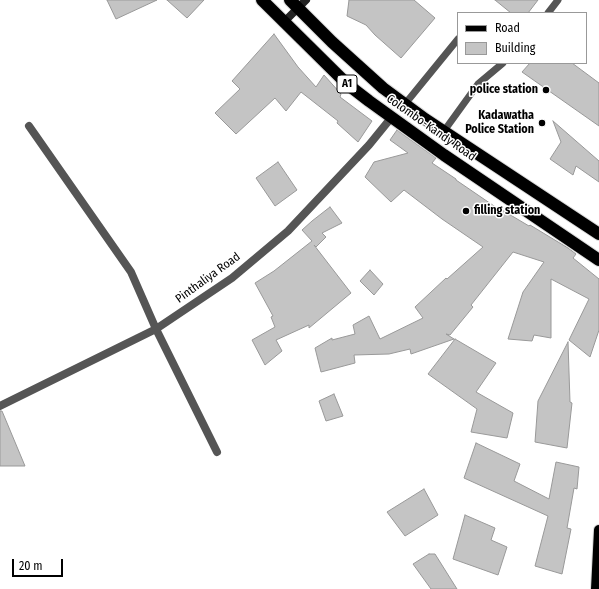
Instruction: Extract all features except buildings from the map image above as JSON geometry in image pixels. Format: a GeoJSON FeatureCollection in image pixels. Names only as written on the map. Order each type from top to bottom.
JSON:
{"type":"FeatureCollection","features":[{"type":"Feature","properties":{"kind":"highway","name":"Colombo-Kandy Road"},"geometry":{"type":"LineString","coordinates":[[266,1],[283,23],[347,84],[391,118],[599,260]]}},
{"type":"Feature","properties":{"kind":"highway","name":"Colombo-Kandy Road"},"geometry":{"type":"LineString","coordinates":[[298,3],[332,42],[383,88],[444,132],[599,234]]}},
{"type":"Feature","properties":{"kind":"main road"},"geometry":{"type":"LineString","coordinates":[[596,589],[599,530]]}},
{"type":"Feature","properties":{"kind":"street"},"geometry":{"type":"LineString","coordinates":[[283,23],[298,3]]}},
{"type":"Feature","properties":{"kind":"street","name":"Pinthaliya Road"},"geometry":{"type":"LineString","coordinates":[[0,406],[156,329],[232,278],[288,231],[369,145],[391,118]]}},
{"type":"Feature","properties":{"kind":"street"},"geometry":{"type":"LineString","coordinates":[[29,126],[131,272],[156,329],[217,452]]}},
{"type":"Feature","properties":{"kind":"lane"},"geometry":{"type":"LineString","coordinates":[[549,12],[558,0]]}},
{"type":"Feature","properties":{"kind":"lane"},"geometry":{"type":"LineString","coordinates":[[405,104],[457,40]]}},
{"type":"Feature","properties":{"kind":"lane"},"geometry":{"type":"LineString","coordinates":[[444,132],[478,84],[502,64]]}},
{"type":"Feature","properties":{"kind":"place","name":"police station"},"geometry":{"type":"Point","coordinates":[546,90]}},
{"type":"Feature","properties":{"kind":"place","name":"Kadawatha Police Station"},"geometry":{"type":"Point","coordinates":[542,123]}},
{"type":"Feature","properties":{"kind":"place","name":"filling station"},"geometry":{"type":"Point","coordinates":[466,211]}}]}
